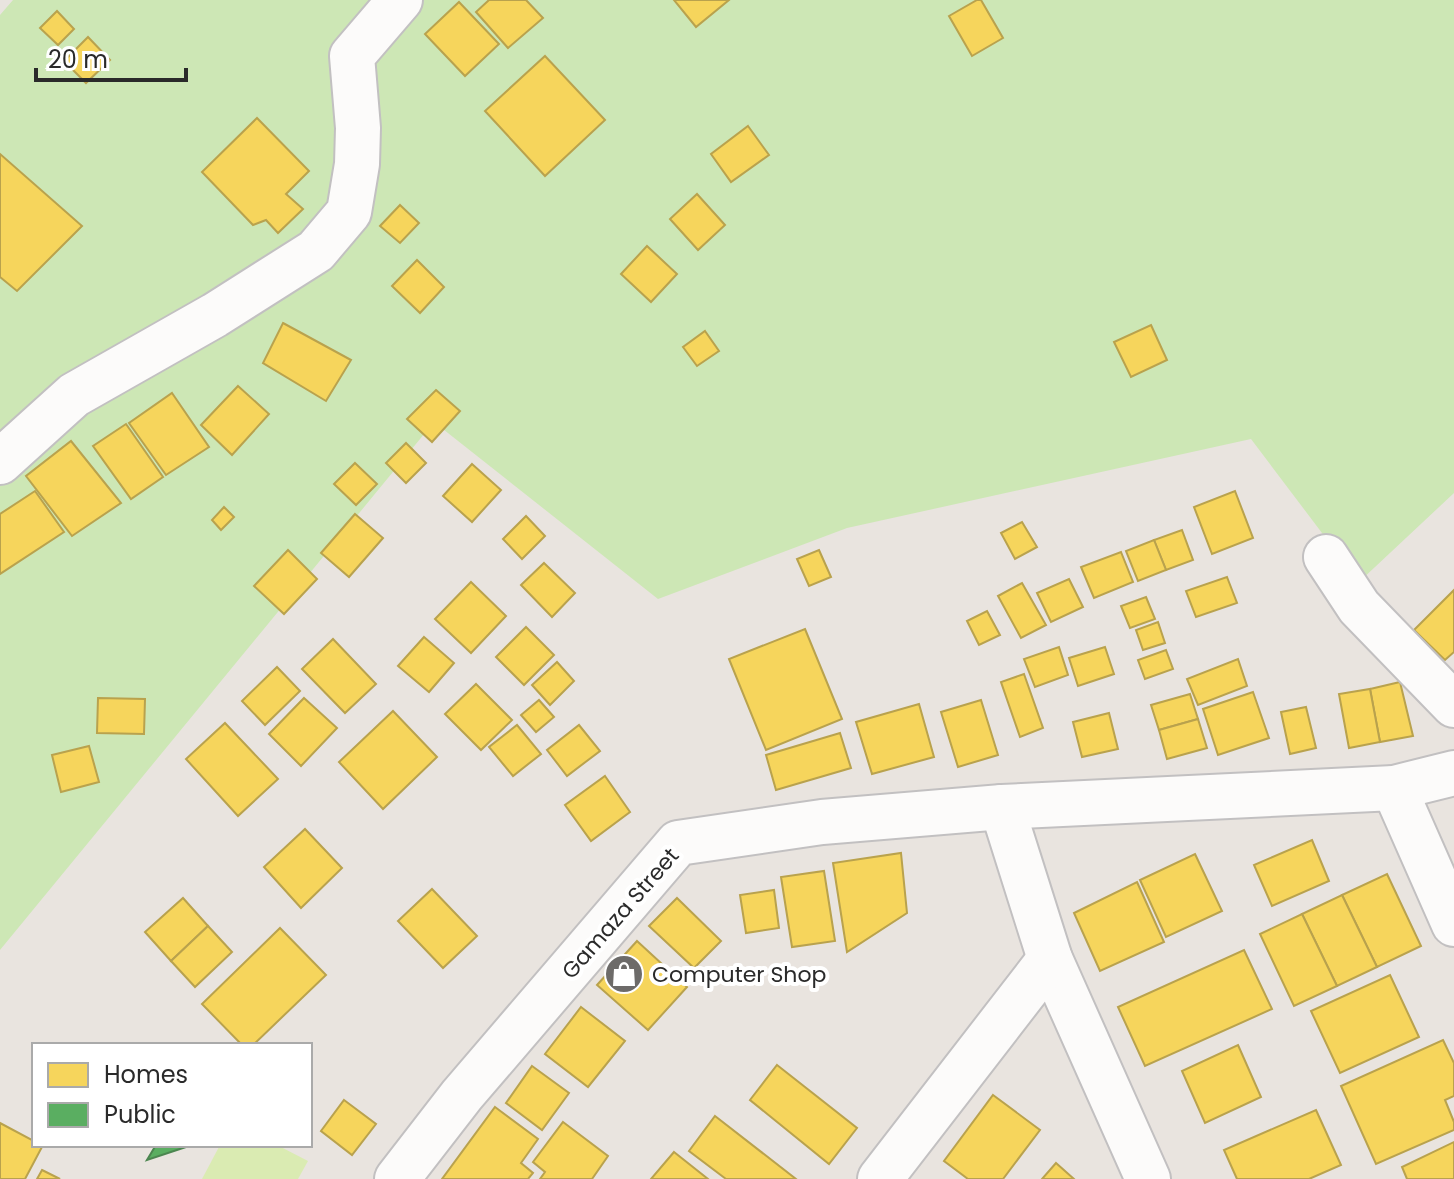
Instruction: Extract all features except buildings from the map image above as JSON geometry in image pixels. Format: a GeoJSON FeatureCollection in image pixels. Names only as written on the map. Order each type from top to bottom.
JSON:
{"type":"FeatureCollection","features":[{"type":"Feature","properties":{"kind":"street"},"geometry":{"type":"LineString","coordinates":[[0,462],[74,395],[215,315],[316,251],[349,212],[357,164],[358,128],[352,56],[400,0]]}},
{"type":"Feature","properties":{"kind":"street"},"geometry":{"type":"LineString","coordinates":[[1326,557],[1359,607],[1454,705]]}},
{"type":"Feature","properties":{"kind":"street","name":"Gamaza Street"},"geometry":{"type":"LineString","coordinates":[[397,1179],[462,1095],[678,843],[822,822],[1016,806],[1394,788],[1454,773]]}},
{"type":"Feature","properties":{"kind":"street"},"geometry":{"type":"LineString","coordinates":[[1394,788],[1454,924]]}},
{"type":"Feature","properties":{"kind":"street"},"geometry":{"type":"LineString","coordinates":[[1016,806],[1050,959],[1148,1179]]}},
{"type":"Feature","properties":{"kind":"street"},"geometry":{"type":"LineString","coordinates":[[880,1179],[1050,959]]}},
{"type":"Feature","properties":{"kind":"green space"},"geometry":{"type":"Polygon","coordinates":[[[13,0],[1454,0],[1454,493],[1359,582],[1251,439],[847,528],[658,599],[434,422],[0,950],[0,15],[13,0]]]}},
{"type":"Feature","properties":{"kind":"green space"},"geometry":{"type":"Polygon","coordinates":[[[219,1147],[281,1147],[308,1161],[298,1179],[202,1179],[219,1147]]]}},
{"type":"Feature","properties":{"kind":"place","name":"Computer Shop"},"geometry":{"type":"Point","coordinates":[624,974]}}]}
